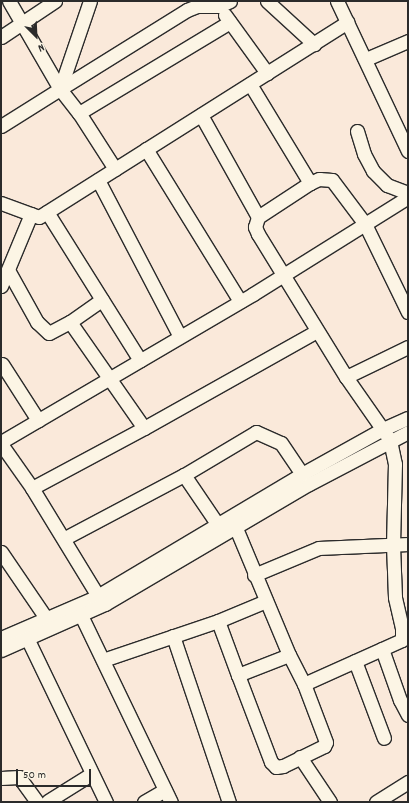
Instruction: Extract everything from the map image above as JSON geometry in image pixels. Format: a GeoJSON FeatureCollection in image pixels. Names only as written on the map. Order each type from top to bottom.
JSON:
{"type":"FeatureCollection","features":[{"type":"Feature","properties":{"kind":"street"},"geometry":{"type":"LineString","coordinates":[[9,1],[60,89],[79,113],[115,169]]}},
{"type":"Feature","properties":{"kind":"street"},"geometry":{"type":"LineString","coordinates":[[1,37],[55,1]]}},
{"type":"Feature","properties":{"kind":"street"},"geometry":{"type":"LineString","coordinates":[[60,89],[90,1]]}},
{"type":"Feature","properties":{"kind":"street"},"geometry":{"type":"LineString","coordinates":[[267,1],[314,44]]}},
{"type":"Feature","properties":{"kind":"street"},"geometry":{"type":"LineString","coordinates":[[338,1],[408,150]]}},
{"type":"Feature","properties":{"kind":"street"},"geometry":{"type":"LineString","coordinates":[[1,126],[196,3],[224,4],[230,22],[267,73]]}},
{"type":"Feature","properties":{"kind":"street"},"geometry":{"type":"LineString","coordinates":[[79,113],[230,22]]}},
{"type":"Feature","properties":{"kind":"street"},"geometry":{"type":"LineString","coordinates":[[1,203],[39,217],[348,22]]}},
{"type":"Feature","properties":{"kind":"street"},"geometry":{"type":"LineString","coordinates":[[366,59],[408,41]]}},
{"type":"Feature","properties":{"kind":"street"},"geometry":{"type":"LineString","coordinates":[[250,84],[310,183]]}},
{"type":"Feature","properties":{"kind":"street"},"geometry":{"type":"LineString","coordinates":[[200,115],[258,217],[256,230],[346,377],[390,440],[395,464],[393,545],[396,597],[403,635],[402,640],[304,684]]}},
{"type":"Feature","properties":{"kind":"street"},"geometry":{"type":"LineString","coordinates":[[394,118],[408,123]]}},
{"type":"Feature","properties":{"kind":"street"},"geometry":{"type":"LineString","coordinates":[[357,131],[364,154],[377,176],[387,186],[408,193]]}},
{"type":"Feature","properties":{"kind":"street"},"geometry":{"type":"LineString","coordinates":[[146,149],[240,302]]}},
{"type":"Feature","properties":{"kind":"street"},"geometry":{"type":"LineString","coordinates":[[258,217],[310,183],[319,179],[332,180],[365,224],[408,312]]}},
{"type":"Feature","properties":{"kind":"street"},"geometry":{"type":"LineString","coordinates":[[98,180],[179,335]]}},
{"type":"Feature","properties":{"kind":"street"},"geometry":{"type":"LineString","coordinates":[[98,596],[65,538],[1,442],[140,360],[179,335],[240,302],[408,197]]}},
{"type":"Feature","properties":{"kind":"street"},"geometry":{"type":"LineString","coordinates":[[47,212],[140,360]]}},
{"type":"Feature","properties":{"kind":"street"},"geometry":{"type":"LineString","coordinates":[[1,286],[31,214]]}},
{"type":"Feature","properties":{"kind":"street"},"geometry":{"type":"LineString","coordinates":[[8,270],[42,328],[49,333],[70,322],[102,300]]}},
{"type":"Feature","properties":{"kind":"street"},"geometry":{"type":"LineString","coordinates":[[70,322],[144,428]]}},
{"type":"Feature","properties":{"kind":"street"},"geometry":{"type":"LineString","coordinates":[[32,488],[144,428],[317,331]]}},
{"type":"Feature","properties":{"kind":"street"},"geometry":{"type":"LineString","coordinates":[[346,377],[408,347]]}},
{"type":"Feature","properties":{"kind":"street"},"geometry":{"type":"LineString","coordinates":[[2,364],[38,420]]}},
{"type":"Feature","properties":{"kind":"street"},"geometry":{"type":"LineString","coordinates":[[1,638],[46,618],[79,610],[139,585],[234,522],[302,474],[383,429],[408,418]]}},
{"type":"Feature","properties":{"kind":"street"},"geometry":{"type":"LineString","coordinates":[[65,538],[184,475],[256,432],[281,443],[302,474]]}},
{"type":"Feature","properties":{"kind":"street"},"geometry":{"type":"LineString","coordinates":[[1,650],[28,640],[79,610],[98,596],[218,525],[234,522],[408,432]]}},
{"type":"Feature","properties":{"kind":"street"},"geometry":{"type":"LineString","coordinates":[[184,475],[218,525]]}},
{"type":"Feature","properties":{"kind":"street"},"geometry":{"type":"LineString","coordinates":[[218,621],[271,762],[276,767],[283,766],[326,742],[304,684],[289,655],[254,575],[234,522]]}},
{"type":"Feature","properties":{"kind":"street"},"geometry":{"type":"LineString","coordinates":[[254,575],[319,548],[408,544]]}},
{"type":"Feature","properties":{"kind":"street"},"geometry":{"type":"LineString","coordinates":[[1,552],[46,618]]}},
{"type":"Feature","properties":{"kind":"street"},"geometry":{"type":"LineString","coordinates":[[103,660],[218,621],[266,601]]}},
{"type":"Feature","properties":{"kind":"street"},"geometry":{"type":"LineString","coordinates":[[79,610],[171,802]]}},
{"type":"Feature","properties":{"kind":"street"},"geometry":{"type":"LineString","coordinates":[[173,636],[229,802]]}},
{"type":"Feature","properties":{"kind":"street"},"geometry":{"type":"LineString","coordinates":[[28,640],[91,774],[106,802]]}},
{"type":"Feature","properties":{"kind":"street"},"geometry":{"type":"LineString","coordinates":[[382,649],[400,700],[408,715]]}},
{"type":"Feature","properties":{"kind":"street"},"geometry":{"type":"LineString","coordinates":[[238,675],[289,655]]}},
{"type":"Feature","properties":{"kind":"street"},"geometry":{"type":"LineString","coordinates":[[355,661],[384,738]]}},
{"type":"Feature","properties":{"kind":"street"},"geometry":{"type":"LineString","coordinates":[[300,757],[330,802]]}},
{"type":"Feature","properties":{"kind":"street"},"geometry":{"type":"LineString","coordinates":[[1,778],[19,777],[44,802],[91,774]]}},
{"type":"Feature","properties":{"kind":"street"},"geometry":{"type":"LineString","coordinates":[[376,802],[406,786]]}},
{"type":"Feature","properties":{"kind":"street"},"geometry":{"type":"LineString","coordinates":[[144,802],[165,790]]}}]}
